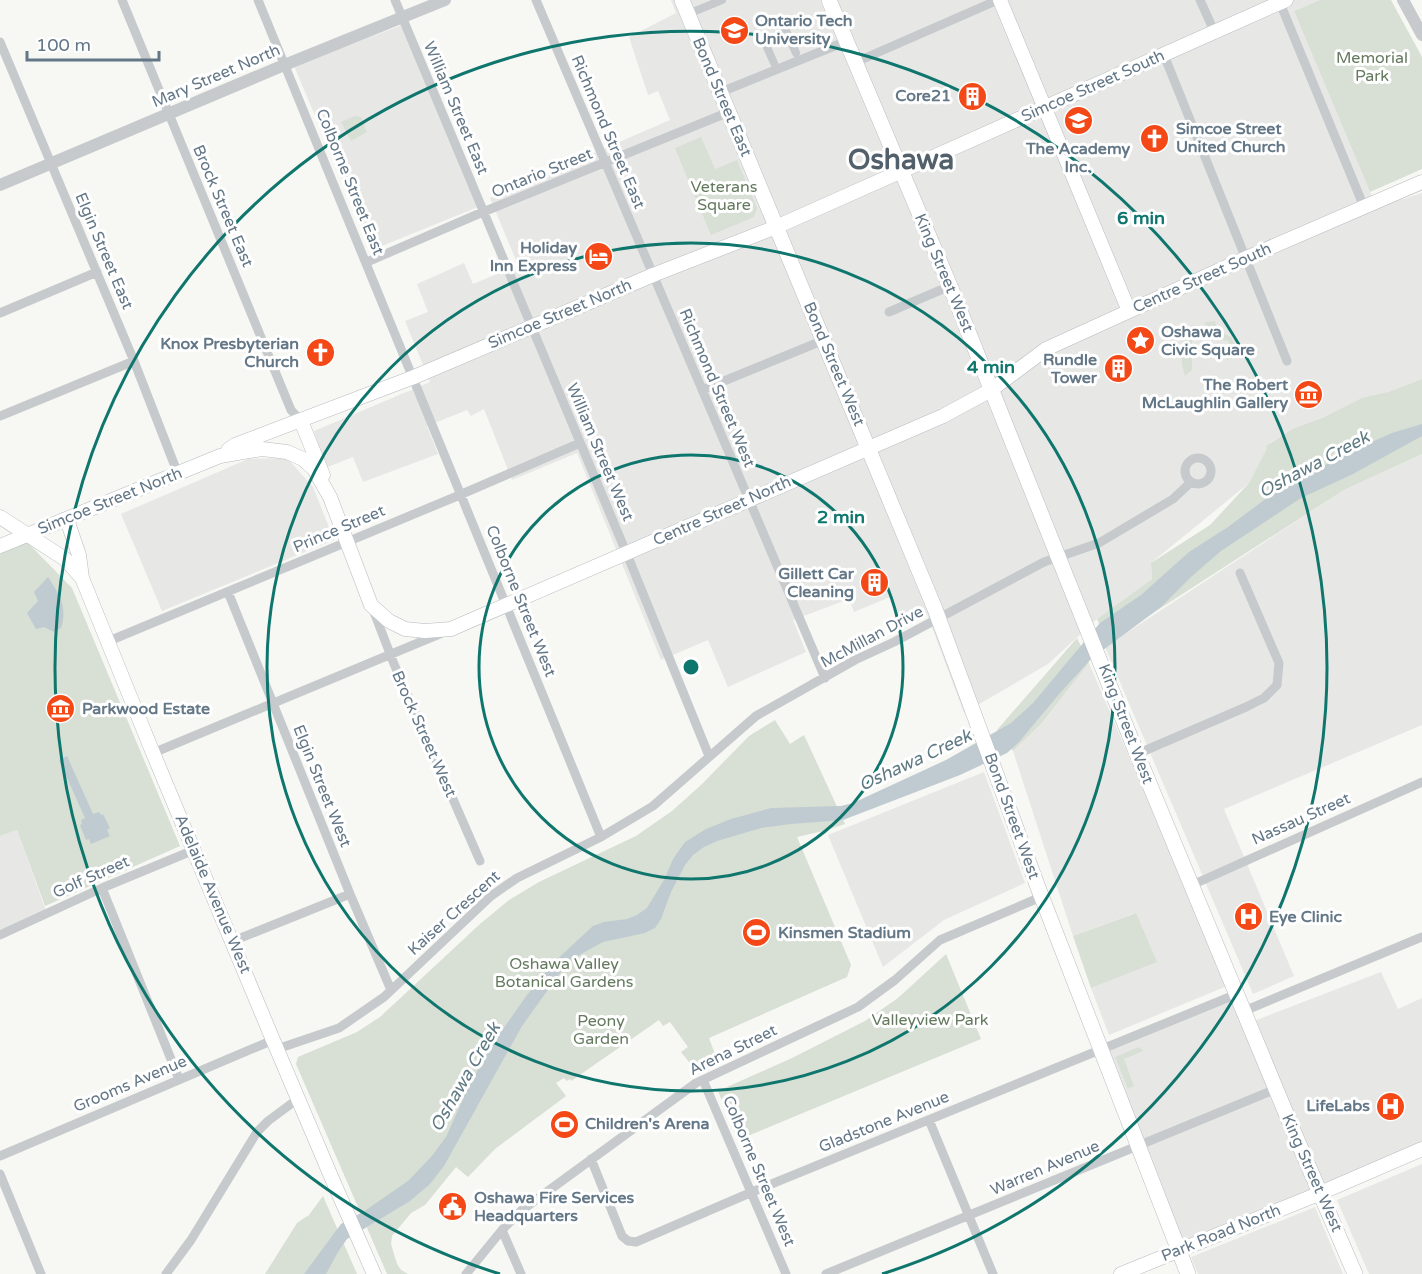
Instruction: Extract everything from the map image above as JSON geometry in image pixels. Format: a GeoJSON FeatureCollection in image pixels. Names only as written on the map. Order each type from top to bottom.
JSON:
{"type":"FeatureCollection","features":[{"type":"Feature","properties":{"kind":"main road","name":"King Street West"},"geometry":{"type":"LineString","coordinates":[[829,0],[950,286],[1137,754],[1355,1274]]}},
{"type":"Feature","properties":{"kind":"main road"},"geometry":{"type":"LineString","coordinates":[[999,0],[1129,311]]}},
{"type":"Feature","properties":{"kind":"main road","name":"Simcoe Street South"},"geometry":{"type":"LineString","coordinates":[[901,171],[1283,1]]}},
{"type":"Feature","properties":{"kind":"main road","name":"Bond Street East"},"geometry":{"type":"LineString","coordinates":[[685,7],[776,227]]}},
{"type":"Feature","properties":{"kind":"main road","name":"Simcoe Street North"},"geometry":{"type":"LineString","coordinates":[[0,546],[220,456],[235,445],[414,377],[653,275],[776,227],[901,171]]}},
{"type":"Feature","properties":{"kind":"main road","name":"Centre Street South"},"geometry":{"type":"LineString","coordinates":[[991,390],[1046,350],[1246,258],[1422,182]]}},
{"type":"Feature","properties":{"kind":"main road","name":"Bond Street West"},"geometry":{"type":"LineString","coordinates":[[776,227],[939,619],[1041,897],[1188,1274]]}},
{"type":"Feature","properties":{"kind":"main road","name":"Centre Street North"},"geometry":{"type":"LineString","coordinates":[[405,629],[425,631],[451,629],[943,416],[991,390]]}},
{"type":"Feature","properties":{"kind":"main road"},"geometry":{"type":"LineString","coordinates":[[301,421],[330,497]]}},
{"type":"Feature","properties":{"kind":"main road","name":"Simcoe Street North"},"geometry":{"type":"LineString","coordinates":[[220,456],[262,449],[287,452]]}},
{"type":"Feature","properties":{"kind":"main road","name":"Brock Street West"},"geometry":{"type":"LineString","coordinates":[[287,452],[303,459],[314,469],[330,497],[371,605],[389,621],[405,629]]}},
{"type":"Feature","properties":{"kind":"main road","name":"Adelaide Avenue West"},"geometry":{"type":"LineString","coordinates":[[0,517],[64,559],[82,578],[275,1044],[374,1274]]}},
{"type":"Feature","properties":{"kind":"main road"},"geometry":{"type":"LineString","coordinates":[[67,520],[79,555],[82,578]]}},
{"type":"Feature","properties":{"kind":"main road","name":"Park Road North"},"geometry":{"type":"LineString","coordinates":[[1121,1274],[1422,1149]]}},
{"type":"Feature","properties":{"kind":"street","name":"Brock Street East"},"geometry":{"type":"LineString","coordinates":[[122,0],[291,410],[301,421]]}},
{"type":"Feature","properties":{"kind":"street","name":"Colborne Street East"},"geometry":{"type":"LineString","coordinates":[[258,0],[414,377]]}},
{"type":"Feature","properties":{"kind":"street","name":"William Street East"},"geometry":{"type":"LineString","coordinates":[[394,0],[531,327]]}},
{"type":"Feature","properties":{"kind":"street","name":"Mary Street North"},"geometry":{"type":"LineString","coordinates":[[0,185],[286,64],[445,0]]}},
{"type":"Feature","properties":{"kind":"street","name":"Richmond Street East"},"geometry":{"type":"LineString","coordinates":[[536,0],[653,275]]}},
{"type":"Feature","properties":{"kind":"street"},"geometry":{"type":"LineString","coordinates":[[685,7],[722,0]]}},
{"type":"Feature","properties":{"kind":"street"},"geometry":{"type":"LineString","coordinates":[[856,62],[999,0]]}},
{"type":"Feature","properties":{"kind":"street"},"geometry":{"type":"LineString","coordinates":[[1200,0],[1214,31]]}},
{"type":"Feature","properties":{"kind":"street"},"geometry":{"type":"LineString","coordinates":[[1402,0],[1422,35]]}},
{"type":"Feature","properties":{"kind":"street"},"geometry":{"type":"LineString","coordinates":[[1283,1],[1364,207]]}},
{"type":"Feature","properties":{"kind":"street"},"geometry":{"type":"LineString","coordinates":[[783,24],[796,54]]}},
{"type":"Feature","properties":{"kind":"street"},"geometry":{"type":"LineString","coordinates":[[763,38],[774,63]]}},
{"type":"Feature","properties":{"kind":"street"},"geometry":{"type":"LineString","coordinates":[[721,92],[847,41]]}},
{"type":"Feature","properties":{"kind":"street","name":"Elgin Street East"},"geometry":{"type":"LineString","coordinates":[[0,42],[97,272],[178,474]]}},
{"type":"Feature","properties":{"kind":"street"},"geometry":{"type":"LineString","coordinates":[[1164,55],[1287,361]]}},
{"type":"Feature","properties":{"kind":"street","name":"Ontario Street"},"geometry":{"type":"LineString","coordinates":[[367,262],[729,112]]}},
{"type":"Feature","properties":{"kind":"street"},"geometry":{"type":"LineString","coordinates":[[0,313],[97,272]]}},
{"type":"Feature","properties":{"kind":"street","name":"Richmond Street West"},"geometry":{"type":"LineString","coordinates":[[653,275],[825,678]]}},
{"type":"Feature","properties":{"kind":"street"},"geometry":{"type":"LineString","coordinates":[[889,312],[950,286]]}},
{"type":"Feature","properties":{"kind":"street","name":"William Street West"},"geometry":{"type":"LineString","coordinates":[[531,327],[709,756]]}},
{"type":"Feature","properties":{"kind":"street"},"geometry":{"type":"LineString","coordinates":[[702,390],[824,340]]}},
{"type":"Feature","properties":{"kind":"street"},"geometry":{"type":"LineString","coordinates":[[0,416],[134,362]]}},
{"type":"Feature","properties":{"kind":"street","name":"Colborne Street West"},"geometry":{"type":"LineString","coordinates":[[414,377],[601,837]]}},
{"type":"Feature","properties":{"kind":"street","name":"Prince Street"},"geometry":{"type":"LineString","coordinates":[[109,641],[461,495],[580,443]]}},
{"type":"Feature","properties":{"kind":"street","name":"McMillan Drive"},"geometry":{"type":"LineString","coordinates":[[709,756],[756,716],[855,660],[939,619],[1044,562],[1099,543],[1173,499],[1191,482]]}},
{"type":"Feature","properties":{"kind":"street"},"geometry":{"type":"LineString","coordinates":[[1137,754],[1246,707],[1264,698],[1277,685],[1279,663],[1240,573]]}},
{"type":"Feature","properties":{"kind":"street","name":"Elgin Street West"},"geometry":{"type":"LineString","coordinates":[[228,592],[391,990]]}},
{"type":"Feature","properties":{"kind":"street","name":"Brock Street West"},"geometry":{"type":"LineString","coordinates":[[371,605],[390,656],[480,861]]}},
{"type":"Feature","properties":{"kind":"street","name":"Centre Street North"},"geometry":{"type":"LineString","coordinates":[[153,753],[451,629]]}},
{"type":"Feature","properties":{"kind":"street","name":"Kaiser Crescent"},"geometry":{"type":"LineString","coordinates":[[275,1044],[339,1028],[384,997],[491,896],[540,865],[601,837],[653,806],[709,756]]}},
{"type":"Feature","properties":{"kind":"street","name":"Nassau Street"},"geometry":{"type":"LineString","coordinates":[[1192,885],[1422,782]]}},
{"type":"Feature","properties":{"kind":"street","name":"Golf Street"},"geometry":{"type":"LineString","coordinates":[[0,935],[194,849]]}},
{"type":"Feature","properties":{"kind":"street"},"geometry":{"type":"LineString","coordinates":[[102,888],[179,1079]]}},
{"type":"Feature","properties":{"kind":"street"},"geometry":{"type":"LineString","coordinates":[[233,941],[350,894]]}},
{"type":"Feature","properties":{"kind":"street","name":"Arena Street"},"geometry":{"type":"LineString","coordinates":[[466,1274],[502,1230],[522,1210],[680,1094],[703,1080],[858,1007],[894,980],[940,940],[1041,897]]}},
{"type":"Feature","properties":{"kind":"street"},"geometry":{"type":"LineString","coordinates":[[1244,1011],[1422,937]]}},
{"type":"Feature","properties":{"kind":"street","name":"Gladstone Avenue"},"geometry":{"type":"LineString","coordinates":[[591,1159],[622,1236],[628,1241],[643,1240],[752,1192],[1237,994]]}},
{"type":"Feature","properties":{"kind":"street","name":"Grooms Avenue"},"geometry":{"type":"LineString","coordinates":[[0,1156],[179,1079],[275,1044]]}},
{"type":"Feature","properties":{"kind":"street","name":"Colborne Street West"},"geometry":{"type":"LineString","coordinates":[[703,1080],[786,1274]]}},
{"type":"Feature","properties":{"kind":"street","name":"Warren Avenue"},"geometry":{"type":"LineString","coordinates":[[826,1274],[1276,1089]]}},
{"type":"Feature","properties":{"kind":"street"},"geometry":{"type":"LineString","coordinates":[[166,1274],[191,1240],[257,1132],[299,1098]]}},
{"type":"Feature","properties":{"kind":"street"},"geometry":{"type":"LineString","coordinates":[[929,1120],[993,1274]]}},
{"type":"Feature","properties":{"kind":"street"},"geometry":{"type":"LineString","coordinates":[[0,1174],[41,1274]]}},
{"type":"Feature","properties":{"kind":"street"},"geometry":{"type":"LineString","coordinates":[[502,1230],[521,1274]]}},
{"type":"Feature","properties":{"kind":"shaded area"},"geometry":{"type":"Polygon","coordinates":[[[671,0],[1320,0],[1294,11],[1370,192],[1378,207],[1422,193],[1422,379],[1292,429],[1270,443],[1249,483],[1151,563],[1152,579],[1097,619],[1048,664],[964,713],[927,614],[902,624],[890,597],[854,612],[849,599],[793,620],[806,652],[728,687],[708,640],[661,660],[577,453],[512,480],[484,409],[471,416],[467,410],[427,426],[438,454],[363,482],[353,457],[325,468],[314,431],[430,382],[405,321],[428,312],[417,284],[464,263],[473,284],[518,265],[490,198],[670,120],[658,91],[648,95],[629,37],[676,13],[671,0]]]}},
{"type":"Feature","properties":{"kind":"shaded area"},"geometry":{"type":"Polygon","coordinates":[[[402,25],[478,207],[372,250],[294,66],[402,25]]]}},
{"type":"Feature","properties":{"kind":"shaded area"},"geometry":{"type":"Polygon","coordinates":[[[1422,424],[1422,436],[1351,475],[1301,498],[1221,551],[1161,607],[1091,659],[1007,753],[960,775],[843,820],[761,828],[717,841],[693,855],[685,865],[655,928],[645,933],[603,942],[581,954],[563,969],[522,1026],[444,1166],[430,1184],[410,1201],[347,1239],[326,1274],[304,1274],[341,1224],[408,1181],[431,1157],[446,1137],[468,1088],[491,1046],[553,963],[593,926],[627,919],[647,908],[665,878],[673,859],[685,842],[706,829],[731,819],[771,808],[841,806],[853,803],[946,760],[1011,723],[1033,703],[1100,623],[1141,595],[1189,552],[1228,527],[1279,489],[1356,449],[1392,433],[1422,424]]]}},
{"type":"Feature","properties":{"kind":"shaded area"},"geometry":{"type":"Polygon","coordinates":[[[1422,454],[1422,725],[1224,809],[1294,976],[1253,994],[1105,647],[1344,490],[1422,454]]]}},
{"type":"Feature","properties":{"kind":"shaded area"},"geometry":{"type":"Polygon","coordinates":[[[287,458],[313,487],[334,540],[162,611],[121,514],[248,459],[287,458]]]}},
{"type":"Feature","properties":{"kind":"shaded area"},"geometry":{"type":"Polygon","coordinates":[[[48,577],[63,607],[61,628],[54,632],[44,627],[36,629],[27,613],[38,601],[34,592],[48,577]]]}},
{"type":"Feature","properties":{"kind":"shaded area"},"geometry":{"type":"Polygon","coordinates":[[[1089,663],[1227,986],[1109,1035],[1091,988],[1156,962],[1135,913],[1073,936],[1013,751],[1041,724],[1089,663]]]}},
{"type":"Feature","properties":{"kind":"shaded area"},"geometry":{"type":"Polygon","coordinates":[[[67,756],[93,814],[99,812],[103,814],[110,828],[107,830],[110,836],[91,844],[89,839],[86,840],[80,825],[81,820],[85,818],[59,760],[67,756]]]}},
{"type":"Feature","properties":{"kind":"shaded area"},"geometry":{"type":"Polygon","coordinates":[[[984,772],[1025,883],[944,920],[883,967],[828,835],[984,772]]]}},
{"type":"Feature","properties":{"kind":"shaded area"},"geometry":{"type":"Polygon","coordinates":[[[17,830],[46,911],[0,931],[0,836],[17,830]]]}},
{"type":"Feature","properties":{"kind":"shaded area"},"geometry":{"type":"Polygon","coordinates":[[[1381,972],[1398,1009],[1422,998],[1422,1144],[1181,1244],[1103,1045],[1241,991],[1254,1021],[1381,972]]]}},
{"type":"Feature","properties":{"kind":"shaded area"},"geometry":{"type":"Polygon","coordinates":[[[1422,1164],[1422,1274],[1369,1274],[1337,1200],[1422,1164]]]}},
{"type":"Feature","properties":{"kind":"shaded area"},"geometry":{"type":"Polygon","coordinates":[[[1315,1207],[1343,1274],[1198,1274],[1191,1257],[1315,1207]]]}},
{"type":"Feature","properties":{"kind":"green space","name":"Memorial Park"},"geometry":{"type":"Polygon","coordinates":[[[1320,0],[1391,0],[1422,57],[1422,169],[1370,192],[1294,11],[1320,0]]]}},
{"type":"Feature","properties":{"kind":"green space"},"geometry":{"type":"Polygon","coordinates":[[[355,116],[361,117],[367,132],[351,141],[341,122],[355,116]]]}},
{"type":"Feature","properties":{"kind":"green space","name":"Veterans Square"},"geometry":{"type":"Polygon","coordinates":[[[701,137],[715,169],[737,160],[757,208],[754,217],[711,235],[675,148],[701,137]]]}},
{"type":"Feature","properties":{"kind":"green space"},"geometry":{"type":"Polygon","coordinates":[[[1215,321],[1217,330],[1231,337],[1237,349],[1242,353],[1240,358],[1235,356],[1227,360],[1225,353],[1229,341],[1192,338],[1192,370],[1185,376],[1182,350],[1184,338],[1190,326],[1197,325],[1198,329],[1206,328],[1205,322],[1215,321]]]}},
{"type":"Feature","properties":{"kind":"green space"},"geometry":{"type":"Polygon","coordinates":[[[1422,379],[1422,454],[1344,490],[1108,642],[1097,619],[1152,579],[1151,563],[1210,525],[1249,483],[1266,446],[1292,429],[1324,417],[1362,398],[1388,392],[1422,379]]]}},
{"type":"Feature","properties":{"kind":"green space","name":"Parkwood Estate"},"geometry":{"type":"Polygon","coordinates":[[[27,542],[72,588],[180,846],[45,906],[17,830],[0,836],[0,554],[27,542]]]}},
{"type":"Feature","properties":{"kind":"green space"},"geometry":{"type":"Polygon","coordinates":[[[1077,638],[1089,663],[1041,724],[1013,751],[997,730],[1077,638]]]}},
{"type":"Feature","properties":{"kind":"green space","name":"Oshawa Valley Botanical Gardens"},"geometry":{"type":"Polygon","coordinates":[[[775,720],[790,744],[804,735],[845,824],[797,837],[851,965],[847,977],[709,1038],[716,1057],[693,1067],[681,1052],[688,1047],[670,1022],[663,1026],[659,1020],[571,1081],[564,1078],[556,1083],[566,1096],[495,1149],[468,1177],[456,1167],[425,1205],[411,1213],[392,1236],[391,1244],[397,1264],[408,1274],[387,1274],[296,1064],[298,1057],[357,1032],[380,1017],[509,900],[539,882],[636,836],[672,811],[749,736],[775,720]]]}},
{"type":"Feature","properties":{"kind":"green space"},"geometry":{"type":"Polygon","coordinates":[[[1136,913],[1157,962],[1091,988],[1073,936],[1136,913]]]}},
{"type":"Feature","properties":{"kind":"green space","name":"Valleyview Park"},"geometry":{"type":"Polygon","coordinates":[[[946,954],[981,1039],[738,1140],[718,1091],[792,1058],[865,1021],[898,998],[946,954]]]}},
{"type":"Feature","properties":{"kind":"green space"},"geometry":{"type":"Polygon","coordinates":[[[1139,1047],[1143,1051],[1124,1059],[1134,1086],[1128,1089],[1115,1057],[1139,1047]]]}},
{"type":"Feature","properties":{"kind":"green space"},"geometry":{"type":"Polygon","coordinates":[[[323,1196],[357,1274],[265,1274],[297,1223],[309,1215],[323,1196]]]}},
{"type":"Feature","properties":{"kind":"place","name":"Ontario Tech University"},"geometry":{"type":"Point","coordinates":[734,30]}},
{"type":"Feature","properties":{"kind":"place","name":"Core21"},"geometry":{"type":"Point","coordinates":[972,96]}},
{"type":"Feature","properties":{"kind":"place","name":"The Academy Inc."},"geometry":{"type":"Point","coordinates":[1078,121]}},
{"type":"Feature","properties":{"kind":"place","name":"Simcoe Street United Church"},"geometry":{"type":"Point","coordinates":[1155,138]}},
{"type":"Feature","properties":{"kind":"place","name":"Holiday Inn Express"},"geometry":{"type":"Point","coordinates":[598,257]}},
{"type":"Feature","properties":{"kind":"place","name":"Oshawa Civic Square"},"geometry":{"type":"Point","coordinates":[1140,341]}},
{"type":"Feature","properties":{"kind":"place","name":"Knox Presbyterian Church"},"geometry":{"type":"Point","coordinates":[320,353]}},
{"type":"Feature","properties":{"kind":"place","name":"Rundle Tower"},"geometry":{"type":"Point","coordinates":[1118,369]}},
{"type":"Feature","properties":{"kind":"place","name":"The Robert McLaughlin Gallery"},"geometry":{"type":"Point","coordinates":[1309,394]}},
{"type":"Feature","properties":{"kind":"place","name":"Gillett Car Cleaning"},"geometry":{"type":"Point","coordinates":[875,583]}},
{"type":"Feature","properties":{"kind":"place","name":"Parkwood Estate"},"geometry":{"type":"Point","coordinates":[61,709]}},
{"type":"Feature","properties":{"kind":"place","name":"Eye Clinic"},"geometry":{"type":"Point","coordinates":[1248,917]}},
{"type":"Feature","properties":{"kind":"place","name":"Kinsmen Stadium"},"geometry":{"type":"Point","coordinates":[757,933]}},
{"type":"Feature","properties":{"kind":"place","name":"LifeLabs"},"geometry":{"type":"Point","coordinates":[1391,1106]}},
{"type":"Feature","properties":{"kind":"place","name":"Children's Arena"},"geometry":{"type":"Point","coordinates":[564,1124]}},
{"type":"Feature","properties":{"kind":"place","name":"Oshawa Fire Services Headquarters"},"geometry":{"type":"Point","coordinates":[453,1207]}},
{"type":"Feature","properties":{"kind":"district","name":"Oshawa"},"geometry":{"type":"Point","coordinates":[901,160]}},
{"type":"Feature","properties":{"kind":"water label","name":"Oshawa Creek"},"geometry":{"type":"Point","coordinates":[1314,464]}},
{"type":"Feature","properties":{"kind":"water label","name":"Oshawa Creek"},"geometry":{"type":"Point","coordinates":[915,760]}},
{"type":"Feature","properties":{"kind":"water label","name":"Oshawa Creek"},"geometry":{"type":"Point","coordinates":[465,1077]}},
{"type":"Feature","properties":{"kind":"park label","name":"Peony Garden"},"geometry":{"type":"Point","coordinates":[601,1030]}}]}
